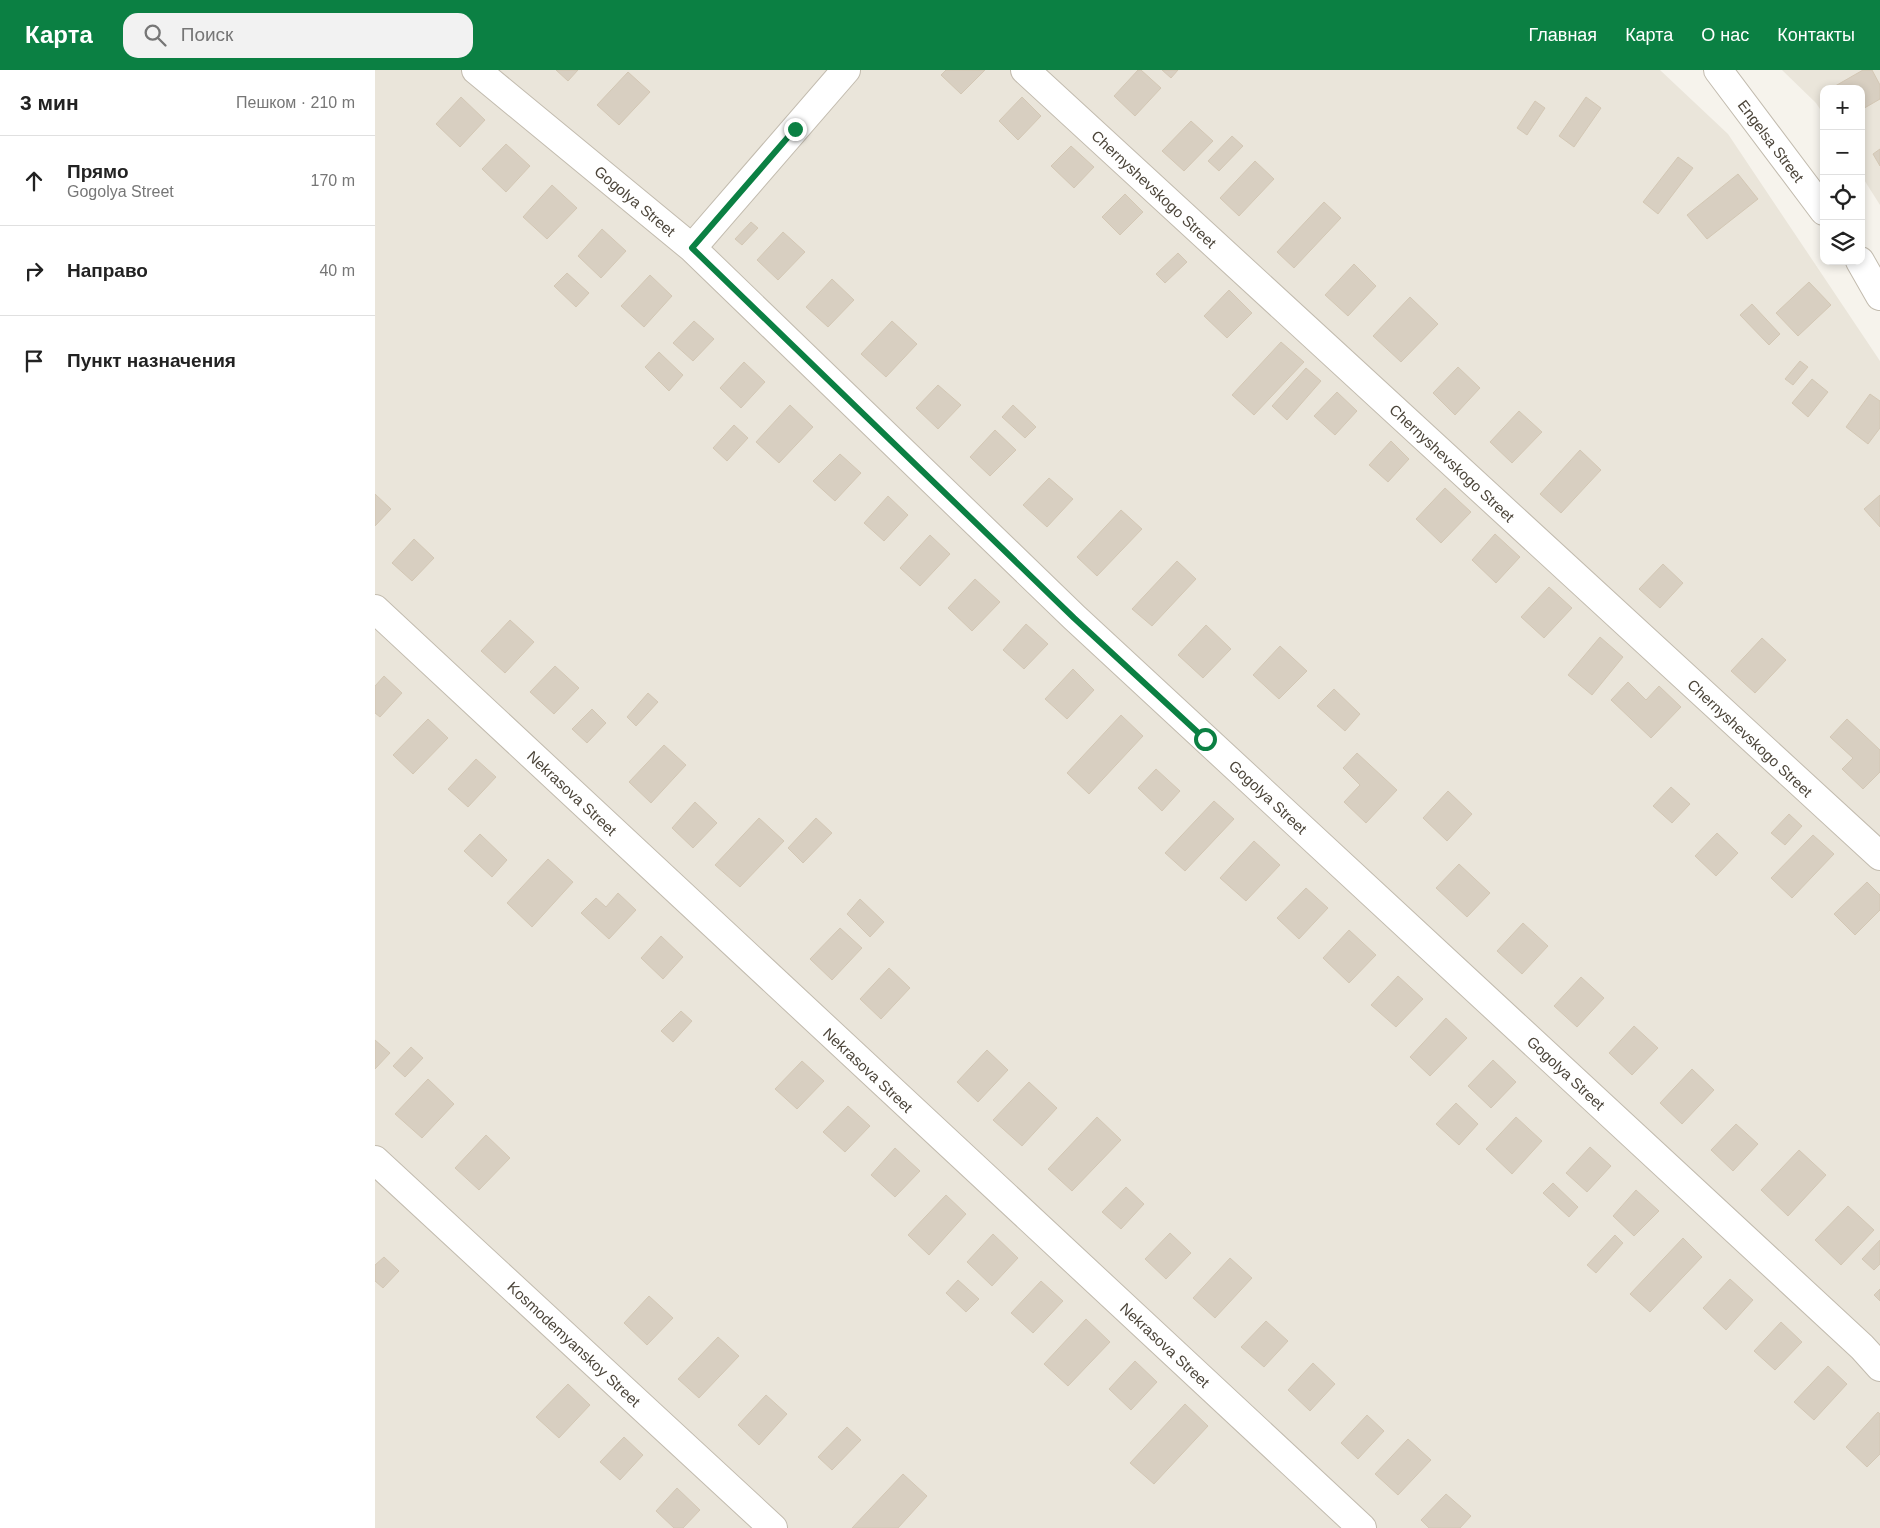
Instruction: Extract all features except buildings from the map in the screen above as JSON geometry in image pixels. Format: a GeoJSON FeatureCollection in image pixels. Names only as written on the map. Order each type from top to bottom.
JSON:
{"type":"FeatureCollection","features":[{"type":"Feature","properties":{"kind":"street","name":"Gogolya Street"},"geometry":{"type":"LineString","coordinates":[[477,70],[692,248],[1074,618],[1855,1340],[1880,1367]]}},
{"type":"Feature","properties":{"kind":"street"},"geometry":{"type":"LineString","coordinates":[[692,248],[847,70]]}},
{"type":"Feature","properties":{"kind":"street","name":"Chernyshevskogo Street"},"geometry":{"type":"LineString","coordinates":[[1025,70],[1880,856]]}},
{"type":"Feature","properties":{"kind":"street","name":"Engelsa Street"},"geometry":{"type":"LineString","coordinates":[[1718,70],[1820,207]]}},
{"type":"Feature","properties":{"kind":"street"},"geometry":{"type":"LineString","coordinates":[[1861,265],[1880,296]]}},
{"type":"Feature","properties":{"kind":"street","name":"Nekrasova Street"},"geometry":{"type":"LineString","coordinates":[[375,609],[1362,1528]]}},
{"type":"Feature","properties":{"kind":"street","name":"Kosmodemyanskoy Street"},"geometry":{"type":"LineString","coordinates":[[375,1160],[773,1528]]}},
{"type":"Feature","properties":{"kind":"shaded area"},"geometry":{"type":"Polygon","coordinates":[[[375,70],[1660,70],[1728,134],[1880,361],[1880,1528],[375,1528],[375,70]]]}},
{"type":"Feature","properties":{"kind":"shaded area"},"geometry":{"type":"Polygon","coordinates":[[[1782,70],[1880,70],[1880,205],[1865,181],[1865,85],[1820,85],[1820,109],[1782,70]]]}},
{"type":"Feature","properties":{"kind":"route"},"geometry":{"type":"LineString","coordinates":[[795,129],[692,248],[1074,618],[1205,739]]}}]}
